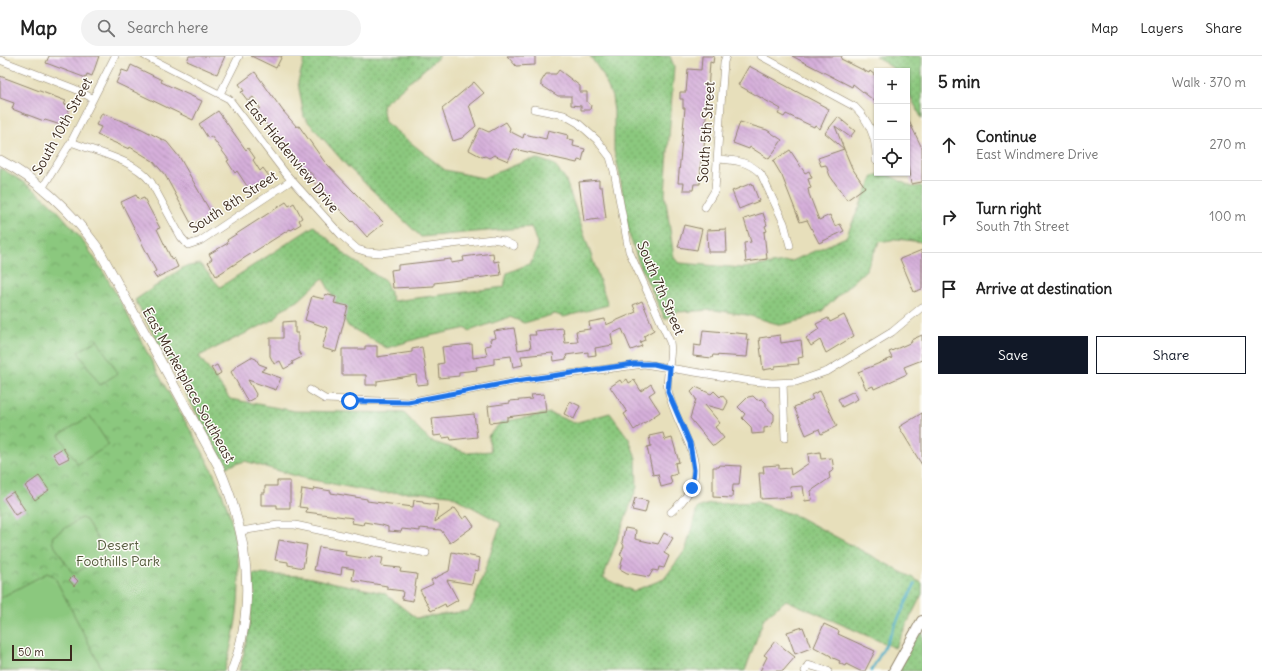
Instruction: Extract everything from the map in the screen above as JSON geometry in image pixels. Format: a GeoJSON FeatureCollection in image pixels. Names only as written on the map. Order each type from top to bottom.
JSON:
{"type":"FeatureCollection","features":[{"type":"Feature","properties":{"kind":"main road"},"geometry":{"type":"LineString","coordinates":[[894,671],[922,621]]}},
{"type":"Feature","properties":{"kind":"street","name":"South 10th Street"},"geometry":{"type":"LineString","coordinates":[[43,187],[71,142],[92,98],[115,56]]}},
{"type":"Feature","properties":{"kind":"street","name":"East Hiddenview Drive"},"geometry":{"type":"LineString","coordinates":[[146,56],[229,99],[292,180],[350,244],[357,249],[367,252],[381,253],[492,239],[504,241],[514,246]]}},
{"type":"Feature","properties":{"kind":"street"},"geometry":{"type":"LineString","coordinates":[[220,94],[239,56]]}},
{"type":"Feature","properties":{"kind":"street","name":"South 5th Street"},"geometry":{"type":"LineString","coordinates":[[705,207],[715,190],[724,62],[726,56]]}},
{"type":"Feature","properties":{"kind":"street"},"geometry":{"type":"LineString","coordinates":[[761,56],[855,106],[862,113],[876,140]]}},
{"type":"Feature","properties":{"kind":"street"},"geometry":{"type":"LineString","coordinates":[[0,60],[75,89],[92,98]]}},
{"type":"Feature","properties":{"kind":"street","name":"South 7th Street"},"geometry":{"type":"LineString","coordinates":[[534,109],[564,115],[578,123],[597,140],[610,157],[629,251],[642,283],[668,334],[672,349],[668,392],[690,443],[694,470],[692,488],[688,495],[671,512]]}},
{"type":"Feature","properties":{"kind":"street","name":"South 8th Street"},"geometry":{"type":"LineString","coordinates":[[71,142],[122,161],[145,174],[151,182],[181,237],[188,245],[200,241],[292,180]]}},
{"type":"Feature","properties":{"kind":"street"},"geometry":{"type":"LineString","coordinates":[[717,159],[740,161],[756,168],[761,174],[784,223],[790,246]]}},
{"type":"Feature","properties":{"kind":"street","name":"East Marketplace Southeast"},"geometry":{"type":"LineString","coordinates":[[0,160],[43,187],[75,219],[100,252],[218,465],[231,496],[241,531],[248,574],[247,605],[239,652],[232,671]]}},
{"type":"Feature","properties":{"kind":"street"},"geometry":{"type":"LineString","coordinates":[[310,390],[325,399],[408,402],[523,380],[634,364],[654,364],[751,381],[783,383],[796,382],[828,371],[892,332],[922,307]]}},
{"type":"Feature","properties":{"kind":"street"},"geometry":{"type":"LineString","coordinates":[[783,383],[785,438]]}},
{"type":"Feature","properties":{"kind":"street"},"geometry":{"type":"LineString","coordinates":[[241,531],[278,525],[295,525],[426,553]]}},
{"type":"Feature","properties":{"kind":"street"},"geometry":{"type":"LineString","coordinates":[[806,668],[828,671]]}},
{"type":"Feature","properties":{"kind":"green space"},"geometry":{"type":"Polygon","coordinates":[[[305,56],[440,56],[382,105],[385,122],[445,170],[483,178],[528,160],[538,159],[553,164],[565,178],[608,305],[564,317],[555,314],[524,323],[510,317],[469,331],[467,328],[420,338],[387,348],[348,326],[323,278],[298,301],[282,309],[275,319],[199,356],[230,399],[295,411],[404,413],[430,441],[468,453],[491,451],[488,436],[501,422],[550,413],[574,423],[610,413],[629,439],[636,458],[637,487],[603,578],[633,591],[664,579],[686,549],[697,508],[710,504],[757,502],[799,517],[922,583],[922,594],[895,648],[786,600],[764,618],[745,671],[239,671],[250,623],[253,574],[302,576],[384,593],[416,618],[468,611],[473,604],[501,523],[450,495],[415,492],[378,493],[303,478],[245,461],[226,467],[135,300],[184,267],[200,264],[220,287],[314,226],[348,257],[386,282],[393,301],[504,287],[507,273],[531,263],[538,246],[531,227],[421,237],[347,166],[304,117],[298,82],[305,56]]]}},
{"type":"Feature","properties":{"kind":"green space"},"geometry":{"type":"Polygon","coordinates":[[[590,56],[670,56],[674,66],[665,194],[674,258],[680,263],[743,268],[792,261],[846,237],[874,176],[891,176],[912,187],[922,186],[922,242],[897,239],[879,242],[866,270],[822,311],[802,320],[781,325],[747,315],[714,310],[678,312],[665,319],[639,263],[629,234],[619,170],[614,151],[614,111],[612,97],[603,75],[590,56]]]}},
{"type":"Feature","properties":{"kind":"green space"},"geometry":{"type":"Polygon","coordinates":[[[875,56],[922,56],[922,119],[910,96],[910,68],[893,68],[875,56]]]}},
{"type":"Feature","properties":{"kind":"green space","name":"Desert Foothills Park"},"geometry":{"type":"Polygon","coordinates":[[[0,168],[26,184],[50,203],[79,236],[93,255],[118,296],[162,381],[203,452],[212,471],[228,508],[233,528],[238,564],[239,582],[236,618],[224,671],[0,671],[0,168]]]}},
{"type":"Feature","properties":{"kind":"green space"},"geometry":{"type":"Polygon","coordinates":[[[97,340],[118,373],[100,385],[78,352],[97,340]]]}},
{"type":"Feature","properties":{"kind":"green space"},"geometry":{"type":"Polygon","coordinates":[[[90,416],[109,445],[78,464],[59,435],[90,416]]]}},
{"type":"Feature","properties":{"kind":"green space"},"geometry":{"type":"Polygon","coordinates":[[[81,518],[86,520],[104,550],[104,555],[76,573],[71,571],[52,542],[53,536],[81,518]]]}},
{"type":"Feature","properties":{"kind":"green space"},"geometry":{"type":"Polygon","coordinates":[[[47,573],[54,576],[103,671],[0,671],[0,598],[47,573]]]}},
{"type":"Feature","properties":{"kind":"green space"},"geometry":{"type":"Polygon","coordinates":[[[922,621],[922,671],[894,671],[922,621]]]}},
{"type":"Feature","properties":{"kind":"building"},"geometry":{"type":"Polygon","coordinates":[[[49,56],[99,56],[92,76],[87,74],[86,78],[46,63],[49,56]]]}},
{"type":"Feature","properties":{"kind":"building"},"geometry":{"type":"Polygon","coordinates":[[[189,56],[225,56],[217,74],[187,61],[189,56]]]}},
{"type":"Feature","properties":{"kind":"building"},"geometry":{"type":"Polygon","coordinates":[[[251,56],[282,56],[276,68],[251,56]]]}},
{"type":"Feature","properties":{"kind":"building"},"geometry":{"type":"Polygon","coordinates":[[[507,56],[535,56],[535,65],[516,66],[507,56]]]}},
{"type":"Feature","properties":{"kind":"building"},"geometry":{"type":"Polygon","coordinates":[[[702,56],[714,56],[713,63],[710,62],[700,184],[694,184],[693,190],[683,190],[684,183],[678,183],[685,108],[683,108],[683,99],[680,99],[680,92],[686,92],[688,69],[701,70],[702,56]]]}},
{"type":"Feature","properties":{"kind":"building"},"geometry":{"type":"Polygon","coordinates":[[[792,56],[842,56],[841,59],[869,73],[870,71],[874,74],[874,101],[853,84],[852,87],[792,56]]]}},
{"type":"Feature","properties":{"kind":"building"},"geometry":{"type":"Polygon","coordinates":[[[131,65],[162,80],[161,82],[202,101],[193,120],[116,83],[122,70],[128,72],[131,65]]]}},
{"type":"Feature","properties":{"kind":"building"},"geometry":{"type":"Polygon","coordinates":[[[749,66],[829,109],[820,129],[815,125],[814,127],[786,114],[784,117],[778,114],[781,109],[738,85],[749,66]]]}},
{"type":"Feature","properties":{"kind":"building"},"geometry":{"type":"Polygon","coordinates":[[[559,70],[580,86],[580,92],[587,92],[587,102],[591,105],[590,110],[581,110],[581,106],[571,105],[571,96],[558,96],[541,85],[541,82],[546,74],[556,74],[559,70]]]}},
{"type":"Feature","properties":{"kind":"building"},"geometry":{"type":"Polygon","coordinates":[[[255,72],[283,111],[297,127],[299,126],[324,161],[384,223],[367,237],[353,221],[352,222],[327,197],[313,181],[316,179],[307,169],[304,171],[290,155],[278,136],[276,137],[256,111],[260,108],[253,97],[248,101],[241,92],[244,91],[239,84],[255,72]]]}},
{"type":"Feature","properties":{"kind":"building"},"geometry":{"type":"Polygon","coordinates":[[[0,76],[66,101],[64,104],[70,106],[64,126],[45,120],[44,121],[12,109],[14,103],[0,98],[0,76]]]}},
{"type":"Feature","properties":{"kind":"building"},"geometry":{"type":"Polygon","coordinates":[[[474,82],[484,93],[469,105],[476,126],[462,138],[453,141],[442,109],[474,82]]]}},
{"type":"Feature","properties":{"kind":"building"},"geometry":{"type":"Polygon","coordinates":[[[218,111],[246,150],[248,148],[255,158],[253,160],[260,171],[263,168],[271,179],[251,192],[237,171],[235,173],[227,161],[229,160],[211,136],[208,138],[199,124],[218,111]]]}},
{"type":"Feature","properties":{"kind":"building"},"geometry":{"type":"Polygon","coordinates":[[[102,113],[142,129],[167,142],[180,158],[214,218],[203,225],[200,220],[192,225],[165,175],[153,161],[130,147],[129,149],[97,135],[101,127],[96,125],[102,113]]]}},
{"type":"Feature","properties":{"kind":"building"},"geometry":{"type":"Polygon","coordinates":[[[838,117],[855,131],[850,137],[835,126],[844,149],[825,133],[838,117]]]}},
{"type":"Feature","properties":{"kind":"building"},"geometry":{"type":"Polygon","coordinates":[[[506,122],[510,128],[509,131],[523,138],[524,134],[546,139],[548,130],[568,135],[567,139],[574,140],[573,146],[585,149],[582,161],[578,160],[577,163],[514,149],[508,161],[494,155],[489,158],[485,156],[482,157],[469,150],[480,128],[489,132],[506,122]]]}},
{"type":"Feature","properties":{"kind":"building"},"geometry":{"type":"Polygon","coordinates":[[[740,122],[767,130],[782,140],[769,159],[750,147],[749,149],[733,143],[740,122]]]}},
{"type":"Feature","properties":{"kind":"building"},"geometry":{"type":"Polygon","coordinates":[[[910,123],[922,148],[922,182],[911,184],[910,176],[910,123]]]}},
{"type":"Feature","properties":{"kind":"building"},"geometry":{"type":"Polygon","coordinates":[[[844,149],[852,168],[865,187],[847,200],[830,176],[826,165],[821,166],[818,158],[844,149]]]}},
{"type":"Feature","properties":{"kind":"building"},"geometry":{"type":"Polygon","coordinates":[[[790,150],[805,173],[809,171],[812,178],[808,179],[811,188],[808,189],[819,220],[830,215],[835,226],[840,224],[844,231],[819,243],[807,220],[800,222],[782,176],[773,161],[790,150]]]}},
{"type":"Feature","properties":{"kind":"building"},"geometry":{"type":"Polygon","coordinates":[[[599,180],[599,187],[602,187],[606,218],[584,221],[579,182],[599,180]]]}},
{"type":"Feature","properties":{"kind":"building"},"geometry":{"type":"Polygon","coordinates":[[[752,183],[759,201],[739,209],[732,191],[752,183]]]}},
{"type":"Feature","properties":{"kind":"building"},"geometry":{"type":"Polygon","coordinates":[[[136,195],[139,200],[144,198],[160,228],[157,229],[172,260],[174,258],[178,267],[156,278],[153,273],[156,271],[121,202],[136,195]]]}},
{"type":"Feature","properties":{"kind":"building"},"geometry":{"type":"Polygon","coordinates":[[[286,202],[289,206],[294,203],[302,218],[299,220],[301,224],[291,230],[290,229],[216,276],[208,262],[212,259],[209,254],[228,243],[227,240],[286,202]]]}},
{"type":"Feature","properties":{"kind":"building"},"geometry":{"type":"Polygon","coordinates":[[[763,213],[767,225],[765,226],[767,231],[764,232],[767,259],[746,262],[744,243],[751,242],[744,219],[763,213]]]}},
{"type":"Feature","properties":{"kind":"building"},"geometry":{"type":"Polygon","coordinates":[[[684,225],[702,229],[697,250],[678,247],[684,225]]]}},
{"type":"Feature","properties":{"kind":"building"},"geometry":{"type":"Polygon","coordinates":[[[726,229],[727,252],[708,252],[707,230],[726,229]]]}},
{"type":"Feature","properties":{"kind":"building"},"geometry":{"type":"Polygon","coordinates":[[[922,250],[922,289],[914,292],[900,259],[922,250]]]}},
{"type":"Feature","properties":{"kind":"building"},"geometry":{"type":"Polygon","coordinates":[[[493,253],[494,262],[499,261],[501,275],[434,283],[434,286],[393,288],[391,270],[398,269],[398,265],[451,259],[451,263],[464,261],[463,257],[493,253]]]}},
{"type":"Feature","properties":{"kind":"building"},"geometry":{"type":"Polygon","coordinates":[[[325,294],[336,297],[334,303],[348,306],[336,352],[322,348],[328,328],[305,320],[312,296],[324,299],[325,294]]]}},
{"type":"Feature","properties":{"kind":"building"},"geometry":{"type":"Polygon","coordinates":[[[642,301],[654,330],[644,336],[645,340],[640,342],[642,346],[631,350],[622,329],[611,334],[613,345],[595,348],[596,355],[588,356],[588,352],[566,355],[567,359],[554,361],[553,353],[521,356],[523,365],[513,367],[511,356],[494,358],[494,364],[476,367],[477,370],[459,372],[459,376],[439,378],[438,364],[444,363],[442,347],[472,344],[473,358],[487,356],[485,346],[491,345],[490,339],[496,338],[494,331],[514,328],[518,350],[531,348],[529,335],[536,335],[535,331],[563,328],[565,343],[578,342],[576,331],[590,329],[589,322],[605,319],[606,325],[636,312],[633,305],[642,301]]]}},
{"type":"Feature","properties":{"kind":"building"},"geometry":{"type":"Polygon","coordinates":[[[844,315],[854,336],[826,353],[820,340],[811,346],[806,338],[819,329],[816,324],[828,318],[830,322],[844,315]]]}},
{"type":"Feature","properties":{"kind":"building"},"geometry":{"type":"Polygon","coordinates":[[[295,321],[295,333],[298,333],[298,351],[302,357],[292,362],[293,364],[284,369],[280,361],[274,364],[270,356],[270,338],[283,338],[283,322],[295,321]]]}},
{"type":"Feature","properties":{"kind":"building"},"geometry":{"type":"Polygon","coordinates":[[[703,330],[747,334],[746,340],[749,339],[747,357],[713,355],[712,358],[693,356],[694,345],[701,346],[703,330]]]}},
{"type":"Feature","properties":{"kind":"building"},"geometry":{"type":"Polygon","coordinates":[[[780,335],[781,343],[801,340],[803,357],[798,358],[799,364],[775,366],[775,368],[763,370],[759,338],[780,335]]]}},
{"type":"Feature","properties":{"kind":"building"},"geometry":{"type":"Polygon","coordinates":[[[922,335],[922,360],[904,367],[907,374],[874,389],[873,386],[866,389],[858,372],[892,358],[889,352],[912,342],[911,340],[922,335]]]}},
{"type":"Feature","properties":{"kind":"building"},"geometry":{"type":"Polygon","coordinates":[[[365,346],[377,346],[377,357],[412,352],[412,349],[422,347],[428,384],[417,385],[416,375],[377,381],[377,385],[366,385],[366,375],[342,375],[342,349],[365,349],[365,346]]]}},
{"type":"Feature","properties":{"kind":"building"},"geometry":{"type":"Polygon","coordinates":[[[251,357],[256,359],[259,364],[267,367],[261,371],[281,378],[276,390],[248,380],[256,394],[255,398],[248,402],[231,372],[236,366],[251,357]]]}},
{"type":"Feature","properties":{"kind":"building"},"geometry":{"type":"Polygon","coordinates":[[[217,365],[221,373],[216,376],[211,368],[217,365]]]}},
{"type":"Feature","properties":{"kind":"building"},"geometry":{"type":"Polygon","coordinates":[[[627,379],[629,383],[634,380],[641,391],[651,384],[655,391],[649,395],[660,412],[634,430],[624,414],[627,412],[610,387],[620,380],[622,383],[627,379]]]}},
{"type":"Feature","properties":{"kind":"building"},"geometry":{"type":"Polygon","coordinates":[[[696,387],[711,394],[714,391],[720,397],[722,395],[728,402],[724,410],[705,405],[720,423],[715,427],[724,438],[714,446],[690,418],[696,399],[691,392],[696,387]]]}},
{"type":"Feature","properties":{"kind":"building"},"geometry":{"type":"Polygon","coordinates":[[[820,391],[837,426],[821,434],[819,429],[806,435],[794,407],[813,399],[811,395],[820,391]]]}},
{"type":"Feature","properties":{"kind":"building"},"geometry":{"type":"Polygon","coordinates":[[[854,391],[858,399],[842,407],[838,399],[854,391]]]}},
{"type":"Feature","properties":{"kind":"building"},"geometry":{"type":"Polygon","coordinates":[[[544,394],[546,412],[507,417],[507,421],[490,423],[488,406],[510,403],[510,401],[532,399],[531,395],[544,394]]]}},
{"type":"Feature","properties":{"kind":"building"},"geometry":{"type":"Polygon","coordinates":[[[753,396],[757,400],[762,399],[766,403],[766,407],[774,414],[774,420],[771,427],[764,428],[764,433],[752,434],[751,427],[742,418],[745,414],[738,407],[748,397],[753,396]]]}},
{"type":"Feature","properties":{"kind":"building"},"geometry":{"type":"Polygon","coordinates":[[[570,401],[580,406],[574,419],[564,414],[570,401]]]}},
{"type":"Feature","properties":{"kind":"building"},"geometry":{"type":"Polygon","coordinates":[[[922,413],[922,465],[899,427],[922,413]]]}},
{"type":"Feature","properties":{"kind":"building"},"geometry":{"type":"Polygon","coordinates":[[[474,414],[477,437],[451,440],[450,437],[443,438],[442,435],[434,436],[432,418],[474,414]]]}},
{"type":"Feature","properties":{"kind":"building"},"geometry":{"type":"Polygon","coordinates":[[[663,433],[665,440],[672,438],[679,462],[675,463],[677,474],[670,476],[672,484],[661,487],[658,474],[653,475],[647,447],[651,446],[649,436],[663,433]]]}},
{"type":"Feature","properties":{"kind":"building"},"geometry":{"type":"Polygon","coordinates":[[[63,448],[69,458],[59,463],[53,454],[63,448]]]}},
{"type":"Feature","properties":{"kind":"building"},"geometry":{"type":"Polygon","coordinates":[[[820,452],[821,459],[832,458],[834,470],[829,473],[830,478],[811,491],[812,500],[805,501],[803,486],[790,487],[791,497],[761,499],[759,473],[764,473],[763,466],[779,465],[779,469],[790,468],[791,475],[809,463],[808,454],[820,452]]]}},
{"type":"Feature","properties":{"kind":"building"},"geometry":{"type":"Polygon","coordinates":[[[719,465],[741,466],[739,485],[733,485],[732,498],[713,497],[713,467],[719,467],[719,465]]]}},
{"type":"Feature","properties":{"kind":"building"},"geometry":{"type":"Polygon","coordinates":[[[39,476],[49,490],[35,500],[25,486],[39,476]]]}},
{"type":"Feature","properties":{"kind":"building"},"geometry":{"type":"Polygon","coordinates":[[[277,481],[290,481],[290,508],[277,508],[277,505],[261,505],[261,493],[265,493],[265,486],[277,486],[277,481]]]}},
{"type":"Feature","properties":{"kind":"building"},"geometry":{"type":"Polygon","coordinates":[[[314,488],[331,491],[331,493],[367,499],[367,501],[413,507],[414,500],[438,505],[435,522],[455,508],[463,519],[467,516],[474,526],[450,543],[441,530],[420,528],[420,531],[402,529],[401,532],[388,531],[388,527],[382,525],[364,522],[363,525],[352,523],[353,518],[306,512],[307,508],[299,507],[302,489],[313,491],[314,488]]]}},
{"type":"Feature","properties":{"kind":"building"},"geometry":{"type":"Polygon","coordinates":[[[13,492],[25,510],[15,515],[4,498],[13,492]]]}},
{"type":"Feature","properties":{"kind":"building"},"geometry":{"type":"Polygon","coordinates":[[[635,498],[648,501],[645,513],[632,510],[635,498]]]}},
{"type":"Feature","properties":{"kind":"building"},"geometry":{"type":"Polygon","coordinates":[[[625,528],[636,530],[635,539],[658,544],[664,533],[673,538],[664,553],[669,556],[664,568],[659,567],[658,571],[653,570],[649,577],[627,573],[620,569],[623,557],[620,555],[624,546],[622,542],[625,528]]]}},
{"type":"Feature","properties":{"kind":"building"},"geometry":{"type":"Polygon","coordinates":[[[279,540],[307,545],[303,568],[288,565],[288,562],[275,560],[279,540]]]}},
{"type":"Feature","properties":{"kind":"building"},"geometry":{"type":"Polygon","coordinates":[[[319,547],[346,551],[345,555],[370,559],[371,556],[383,558],[381,566],[401,568],[400,572],[417,574],[413,601],[402,599],[403,591],[387,589],[387,586],[352,580],[354,569],[342,567],[341,575],[314,570],[319,547]]]}},
{"type":"Feature","properties":{"kind":"building"},"geometry":{"type":"Polygon","coordinates":[[[452,552],[480,558],[478,571],[475,570],[472,584],[447,580],[458,600],[446,607],[445,604],[431,611],[420,590],[433,584],[431,580],[449,571],[452,552]]]}},
{"type":"Feature","properties":{"kind":"building"},"geometry":{"type":"Polygon","coordinates":[[[73,576],[78,581],[74,586],[69,580],[73,576]]]}},
{"type":"Feature","properties":{"kind":"building"},"geometry":{"type":"Polygon","coordinates":[[[824,624],[839,631],[838,634],[875,651],[865,671],[860,671],[846,664],[845,666],[839,663],[840,661],[814,647],[824,624]]]}},
{"type":"Feature","properties":{"kind":"building"},"geometry":{"type":"Polygon","coordinates":[[[803,627],[811,648],[795,654],[787,632],[803,627]]]}},
{"type":"Feature","properties":{"kind":"building"},"geometry":{"type":"Polygon","coordinates":[[[775,641],[795,657],[783,671],[760,671],[767,657],[764,655],[775,641]]]}},
{"type":"Feature","properties":{"kind":"waterway"},"geometry":{"type":"LineString","coordinates":[[871,671],[886,644],[915,584]]}},
{"type":"Feature","properties":{"kind":"route"},"geometry":{"type":"LineString","coordinates":[[350,401],[390,403],[424,400],[523,380],[634,364],[654,364],[670,368],[668,392],[690,443],[694,470],[692,488]]}}]}
